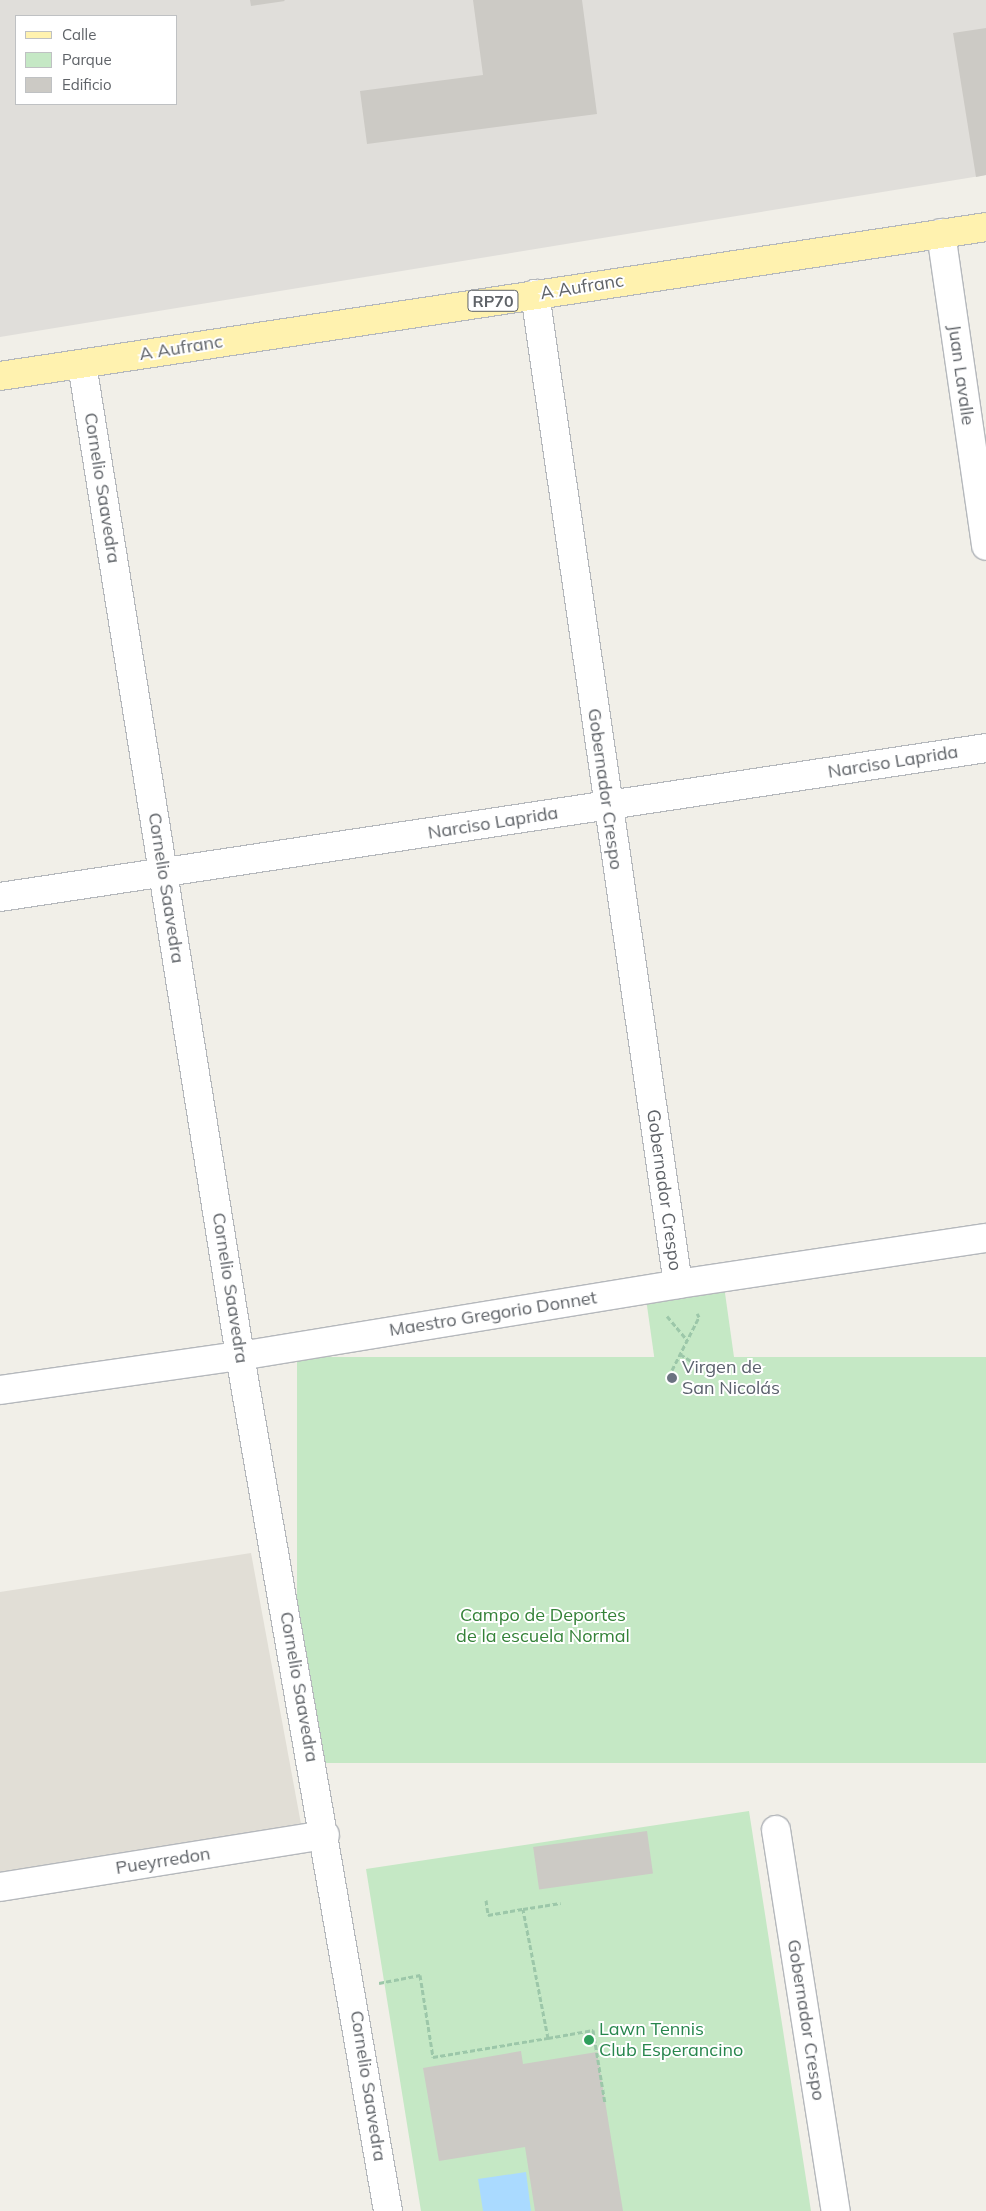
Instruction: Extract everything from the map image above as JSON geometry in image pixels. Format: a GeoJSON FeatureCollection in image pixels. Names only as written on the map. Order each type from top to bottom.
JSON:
{"type":"FeatureCollection","features":[{"type":"Feature","properties":{"kind":"main road","name":"A Aufranc"},"geometry":{"type":"LineString","coordinates":[[0,376],[986,227]]}},
{"type":"Feature","properties":{"kind":"street","name":"Juan Lavalle"},"geometry":{"type":"LineString","coordinates":[[941,233],[986,546]]}},
{"type":"Feature","properties":{"kind":"street","name":"Gobernador Crespo"},"geometry":{"type":"LineString","coordinates":[[535,294],[607,805],[678,1284]]}},
{"type":"Feature","properties":{"kind":"street","name":"Cornelio Saavedra"},"geometry":{"type":"LineString","coordinates":[[82,364],[240,1356],[325,1834],[388,2211]]}},
{"type":"Feature","properties":{"kind":"street","name":"Narciso Laprida"},"geometry":{"type":"LineString","coordinates":[[0,897],[986,748]]}},
{"type":"Feature","properties":{"kind":"street","name":"Maestro Gregorio Donnet"},"geometry":{"type":"LineString","coordinates":[[0,1390],[240,1356],[678,1284],[986,1238]]}},
{"type":"Feature","properties":{"kind":"street","name":"Gobernador Crespo"},"geometry":{"type":"LineString","coordinates":[[776,1830],[836,2211]]}},
{"type":"Feature","properties":{"kind":"street","name":"Pueyrredon"},"geometry":{"type":"LineString","coordinates":[[0,1887],[325,1834]]}},
{"type":"Feature","properties":{"kind":"path"},"geometry":{"type":"LineString","coordinates":[[672,1370],[699,1317],[695,1309]]}},
{"type":"Feature","properties":{"kind":"path"},"geometry":{"type":"LineString","coordinates":[[664,1313],[686,1340]]}},
{"type":"Feature","properties":{"kind":"path"},"geometry":{"type":"LineString","coordinates":[[680,1354],[699,1366]]}},
{"type":"Feature","properties":{"kind":"path"},"geometry":{"type":"LineString","coordinates":[[486,1900],[488,1915],[561,1903]]}},
{"type":"Feature","properties":{"kind":"path"},"geometry":{"type":"LineString","coordinates":[[523,1909],[548,2038]]}},
{"type":"Feature","properties":{"kind":"path"},"geometry":{"type":"LineString","coordinates":[[351,1989],[420,1975],[433,2057],[593,2030],[605,2103]]}},
{"type":"Feature","properties":{"kind":"shaded area"},"geometry":{"type":"Polygon","coordinates":[[[0,0],[986,0],[986,175],[0,337],[0,0]]]}},
{"type":"Feature","properties":{"kind":"shaded area"},"geometry":{"type":"Polygon","coordinates":[[[251,1553],[301,1824],[0,1872],[0,1592],[251,1553]]]}},
{"type":"Feature","properties":{"kind":"green space"},"geometry":{"type":"Polygon","coordinates":[[[724,1286],[737,1376],[658,1387],[646,1297],[724,1286]]]}},
{"type":"Feature","properties":{"kind":"green space","name":"Campo de Deportes de la escuela Normal"},"geometry":{"type":"Polygon","coordinates":[[[297,1357],[986,1357],[986,1763],[297,1763],[297,1357]]]}},
{"type":"Feature","properties":{"kind":"green space","name":"Lawn Tennis Club Esperancino"},"geometry":{"type":"Polygon","coordinates":[[[749,1811],[811,2211],[421,2211],[366,1869],[749,1811]]]}},
{"type":"Feature","properties":{"kind":"water"},"geometry":{"type":"Polygon","coordinates":[[[526,2172],[531,2211],[483,2211],[478,2179],[526,2172]]]}},
{"type":"Feature","properties":{"kind":"building"},"geometry":{"type":"Polygon","coordinates":[[[250,0],[284,0],[285,1],[251,6],[250,0]]]}},
{"type":"Feature","properties":{"kind":"building"},"geometry":{"type":"Polygon","coordinates":[[[473,0],[582,0],[597,114],[367,144],[360,91],[483,75],[473,0]]]}},
{"type":"Feature","properties":{"kind":"building"},"geometry":{"type":"Polygon","coordinates":[[[986,28],[986,175],[976,177],[953,33],[986,28]]]}},
{"type":"Feature","properties":{"kind":"building"},"geometry":{"type":"Polygon","coordinates":[[[647,1831],[653,1874],[539,1890],[533,1847],[647,1831]]]}},
{"type":"Feature","properties":{"kind":"building"},"geometry":{"type":"Polygon","coordinates":[[[521,2051],[523,2064],[597,2052],[623,2211],[535,2211],[525,2147],[439,2161],[423,2068],[521,2051]]]}},
{"type":"Feature","properties":{"kind":"place","name":"Virgen de San Nicolás"},"geometry":{"type":"Point","coordinates":[672,1378]}},
{"type":"Feature","properties":{"kind":"place","name":"Lawn Tennis Club Esperancino"},"geometry":{"type":"Point","coordinates":[589,2040]}}]}
